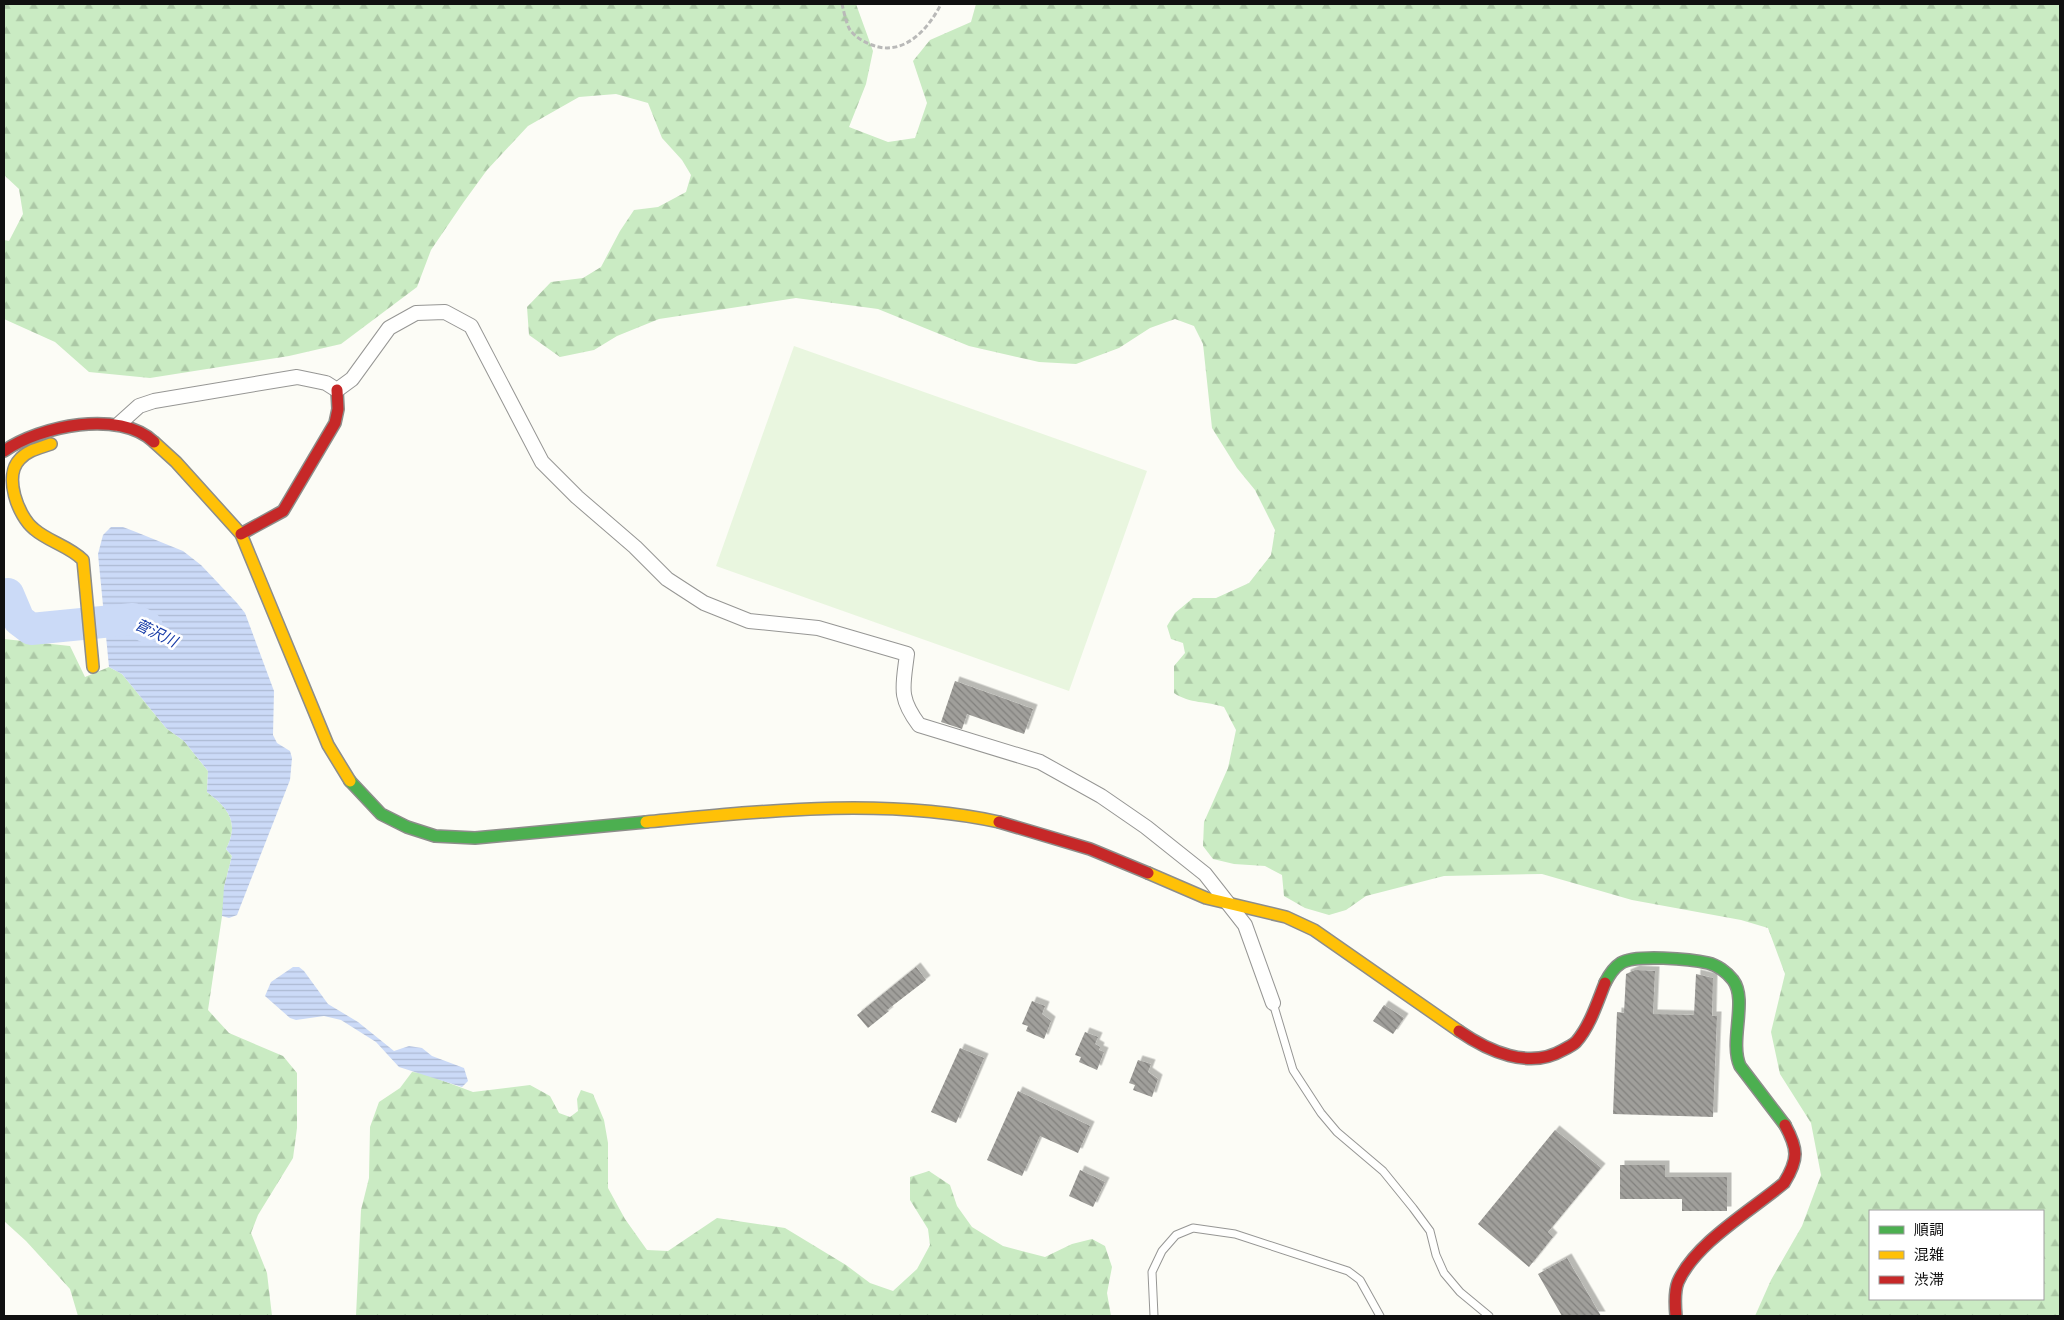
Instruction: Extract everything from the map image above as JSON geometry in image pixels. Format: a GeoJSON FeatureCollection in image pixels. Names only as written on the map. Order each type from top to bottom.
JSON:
{"type":"FeatureCollection","features":[{"type":"Feature","properties":{"kind":"street"},"geometry":{"type":"LineString","coordinates":[[337,390],[352,379],[389,328],[416,313],[445,312],[471,326],[542,462],[577,497],[635,547],[667,579],[704,603],[749,622],[818,628],[907,654],[903,690],[907,708],[919,725],[1040,762],[1092,791],[1146,827],[1204,874],[1245,925],[1273,1003]]}},
{"type":"Feature","properties":{"kind":"street"},"geometry":{"type":"LineString","coordinates":[[119,424],[139,406],[154,401],[297,377],[326,383],[337,390]]}},
{"type":"Feature","properties":{"kind":"street"},"geometry":{"type":"LineString","coordinates":[[241,534],[283,511],[335,423],[338,409],[337,390]]}},
{"type":"Feature","properties":{"kind":"street"},"geometry":{"type":"LineString","coordinates":[[4,451],[17,442],[73,425],[119,424],[146,434],[176,462],[241,534],[328,745],[350,781],[381,814],[407,827],[435,836],[475,838],[775,810],[922,810],[984,819],[1021,827],[1090,849],[1206,898],[1286,917],[1314,930],[1473,1040],[1492,1051],[1522,1058],[1553,1056],[1575,1043],[1589,1022],[1610,972],[1622,962],[1638,957],[1709,963],[1722,969],[1734,981],[1738,998],[1735,1055],[1787,1127],[1795,1143],[1796,1158],[1792,1170],[1784,1183],[1700,1253],[1686,1267],[1677,1284],[1674,1304],[1676,1316]]}},
{"type":"Feature","properties":{"kind":"street"},"geometry":{"type":"LineString","coordinates":[[73,425],[61,440],[27,453],[16,462],[14,491],[20,509],[33,529],[74,550],[83,560],[93,667]]}},
{"type":"Feature","properties":{"kind":"lane"},"geometry":{"type":"LineString","coordinates":[[1273,1003],[1293,1070],[1321,1114],[1337,1132],[1383,1171],[1414,1208],[1430,1231],[1436,1255],[1444,1273],[1460,1292],[1489,1316]]}},
{"type":"Feature","properties":{"kind":"lane"},"geometry":{"type":"LineString","coordinates":[[1154,1316],[1152,1272],[1162,1251],[1176,1235],[1193,1228],[1218,1230],[1235,1234],[1348,1271],[1360,1280],[1380,1316]]}},
{"type":"Feature","properties":{"kind":"path"},"geometry":{"type":"LineString","coordinates":[[842,4],[850,29],[859,39],[884,49],[900,46],[915,38],[930,24],[940,4]]}},
{"type":"Feature","properties":{"kind":"green space"},"geometry":{"type":"Polygon","coordinates":[[[4,4],[856,4],[873,51],[866,84],[849,127],[888,142],[915,138],[927,103],[913,61],[930,40],[971,22],[976,4],[2060,4],[2060,1316],[1755,1316],[1771,1280],[1802,1226],[1821,1175],[1811,1123],[1780,1074],[1771,1032],[1785,974],[1768,928],[1741,920],[1632,900],[1542,874],[1444,876],[1366,896],[1346,910],[1329,915],[1305,908],[1284,896],[1282,875],[1265,866],[1234,864],[1213,859],[1203,846],[1204,822],[1228,768],[1236,730],[1224,707],[1192,701],[1174,693],[1174,666],[1185,653],[1183,643],[1171,639],[1167,626],[1175,613],[1193,598],[1216,598],[1249,583],[1271,555],[1275,530],[1255,490],[1237,468],[1212,428],[1203,344],[1194,326],[1175,319],[1150,328],[1119,348],[1076,364],[1039,362],[969,346],[878,309],[796,298],[659,319],[617,336],[594,350],[560,357],[529,335],[527,307],[551,282],[583,278],[601,267],[620,231],[634,210],[658,207],[686,192],[691,175],[682,160],[662,138],[648,103],[616,94],[579,97],[528,126],[487,170],[463,203],[431,250],[417,287],[341,344],[289,356],[150,378],[89,372],[55,342],[4,319],[4,240],[9,241],[23,214],[19,189],[4,175],[4,4]]]}},
{"type":"Feature","properties":{"kind":"green space"},"geometry":{"type":"Polygon","coordinates":[[[794,346],[1147,471],[1069,691],[716,566],[794,346]]]}},
{"type":"Feature","properties":{"kind":"green space"},"geometry":{"type":"Polygon","coordinates":[[[4,639],[70,646],[85,677],[109,667],[122,674],[166,728],[184,741],[208,771],[207,792],[221,804],[230,816],[232,831],[226,849],[232,856],[224,887],[224,903],[208,1010],[229,1033],[283,1056],[297,1073],[297,1128],[293,1158],[258,1215],[251,1233],[267,1273],[272,1316],[78,1316],[70,1289],[26,1241],[4,1221],[4,639]]]}},
{"type":"Feature","properties":{"kind":"green space"},"geometry":{"type":"Polygon","coordinates":[[[412,1072],[422,1073],[473,1092],[530,1085],[550,1096],[559,1113],[570,1117],[578,1111],[577,1099],[581,1090],[593,1094],[604,1120],[608,1143],[608,1188],[625,1219],[647,1250],[668,1251],[717,1218],[785,1228],[846,1265],[870,1283],[893,1291],[917,1269],[930,1245],[928,1229],[910,1200],[910,1177],[929,1171],[950,1185],[957,1206],[972,1227],[1003,1246],[1045,1257],[1072,1244],[1092,1239],[1105,1246],[1112,1267],[1107,1293],[1111,1316],[356,1316],[361,1210],[369,1178],[370,1127],[379,1102],[400,1088],[412,1072]]]}},
{"type":"Feature","properties":{"kind":"water"},"geometry":{"type":"Polygon","coordinates":[[[111,527],[123,527],[183,551],[201,565],[245,613],[274,691],[273,735],[277,743],[290,751],[292,758],[290,780],[237,915],[229,918],[222,916],[224,887],[232,856],[226,849],[232,831],[230,816],[221,804],[207,792],[208,771],[184,741],[166,728],[122,674],[109,667],[98,554],[103,535],[111,527]]]}},
{"type":"Feature","properties":{"kind":"water"},"geometry":{"type":"Polygon","coordinates":[[[293,967],[299,967],[304,971],[328,1004],[358,1022],[394,1051],[409,1046],[422,1048],[432,1056],[464,1068],[468,1081],[462,1087],[399,1067],[376,1042],[341,1020],[324,1016],[296,1020],[290,1018],[265,996],[271,982],[293,967]]]}},
{"type":"Feature","properties":{"kind":"building"},"geometry":{"type":"Polygon","coordinates":[[[955,681],[1033,709],[1024,734],[967,714],[962,729],[941,722],[955,681]]]}},
{"type":"Feature","properties":{"kind":"building"},"geometry":{"type":"Polygon","coordinates":[[[916,967],[926,980],[887,1010],[889,1011],[868,1028],[857,1015],[916,967]]]}},
{"type":"Feature","properties":{"kind":"building"},"geometry":{"type":"Polygon","coordinates":[[[1635,970],[1655,971],[1653,1014],[1694,1015],[1696,974],[1713,978],[1712,1016],[1717,1016],[1713,1117],[1613,1114],[1617,1012],[1624,1013],[1626,974],[1635,970]]]}},
{"type":"Feature","properties":{"kind":"building"},"geometry":{"type":"Polygon","coordinates":[[[1032,1001],[1045,1006],[1042,1014],[1051,1021],[1044,1039],[1026,1031],[1028,1026],[1022,1024],[1032,1001]]]}},
{"type":"Feature","properties":{"kind":"building"},"geometry":{"type":"Polygon","coordinates":[[[1384,1005],[1404,1018],[1393,1034],[1373,1021],[1384,1005]]]}},
{"type":"Feature","properties":{"kind":"building"},"geometry":{"type":"Polygon","coordinates":[[[1085,1032],[1098,1037],[1095,1044],[1100,1047],[1099,1050],[1104,1052],[1097,1070],[1079,1062],[1081,1057],[1075,1055],[1085,1032]]]}},
{"type":"Feature","properties":{"kind":"building"},"geometry":{"type":"Polygon","coordinates":[[[960,1048],[984,1058],[956,1123],[931,1112],[960,1048]]]}},
{"type":"Feature","properties":{"kind":"building"},"geometry":{"type":"Polygon","coordinates":[[[1138,1060],[1151,1064],[1148,1072],[1158,1079],[1152,1097],[1133,1090],[1135,1085],[1129,1083],[1138,1060]]]}},
{"type":"Feature","properties":{"kind":"building"},"geometry":{"type":"Polygon","coordinates":[[[1018,1091],[1090,1126],[1078,1153],[1040,1136],[1022,1176],[987,1160],[1018,1091]]]}},
{"type":"Feature","properties":{"kind":"building"},"geometry":{"type":"Polygon","coordinates":[[[1555,1130],[1601,1168],[1548,1232],[1553,1237],[1529,1267],[1478,1224],[1555,1130]]]}},
{"type":"Feature","properties":{"kind":"building"},"geometry":{"type":"Polygon","coordinates":[[[1620,1165],[1665,1165],[1665,1177],[1727,1177],[1727,1211],[1682,1211],[1682,1199],[1620,1199],[1620,1165]]]}},
{"type":"Feature","properties":{"kind":"building"},"geometry":{"type":"Polygon","coordinates":[[[1080,1170],[1105,1182],[1093,1207],[1069,1196],[1080,1170]]]}},
{"type":"Feature","properties":{"kind":"building"},"geometry":{"type":"Polygon","coordinates":[[[1567,1258],[1601,1316],[1562,1316],[1538,1274],[1567,1258]]]}},
{"type":"Feature","properties":{"kind":"waterway","name":"菅沢川"},"geometry":{"type":"LineString","coordinates":[[8,594],[19,620],[31,629],[133,619],[147,627]]}},
{"type":"Feature","properties":{"kind":"traffic: fast"},"geometry":{"type":"LineString","coordinates":[[350,781],[381,814],[407,827],[435,836],[475,838],[646,822]]}},
{"type":"Feature","properties":{"kind":"traffic: fast"},"geometry":{"type":"LineString","coordinates":[[1605,983],[1618,965],[1628,960],[1638,959],[1663,958],[1700,961],[1715,965],[1725,972],[1733,980],[1739,998],[1736,1045],[1740,1066],[1785,1125]]}},
{"type":"Feature","properties":{"kind":"traffic: slow"},"geometry":{"type":"LineString","coordinates":[[154,442],[176,462],[241,534],[328,745],[350,781]]}},
{"type":"Feature","properties":{"kind":"traffic: slow"},"geometry":{"type":"LineString","coordinates":[[51,444],[30,451],[15,466],[13,475],[15,496],[23,515],[34,529],[72,551],[83,560],[93,667]]}},
{"type":"Feature","properties":{"kind":"traffic: slow"},"geometry":{"type":"LineString","coordinates":[[646,822],[778,811],[867,808],[956,814],[999,822]]}},
{"type":"Feature","properties":{"kind":"traffic: slow"},"geometry":{"type":"LineString","coordinates":[[1148,873],[1206,898],[1286,917],[1314,930],[1459,1031]]}},
{"type":"Feature","properties":{"kind":"traffic: jam"},"geometry":{"type":"LineString","coordinates":[[241,534],[283,511],[335,423],[338,409],[337,390]]}},
{"type":"Feature","properties":{"kind":"traffic: jam"},"geometry":{"type":"LineString","coordinates":[[4,451],[38,434],[58,428],[79,425],[101,424],[121,426],[139,432],[154,442]]}},
{"type":"Feature","properties":{"kind":"traffic: jam"},"geometry":{"type":"LineString","coordinates":[[999,822],[1090,849],[1148,873]]}},
{"type":"Feature","properties":{"kind":"traffic: jam"},"geometry":{"type":"LineString","coordinates":[[1459,1031],[1483,1045],[1509,1056],[1523,1058],[1550,1056],[1572,1045],[1581,1036],[1593,1014],[1605,983]]}},
{"type":"Feature","properties":{"kind":"traffic: jam"},"geometry":{"type":"LineString","coordinates":[[1676,1316],[1675,1303],[1678,1282],[1697,1254],[1725,1228],[1784,1183],[1789,1175],[1795,1154],[1785,1125]]}}]}
